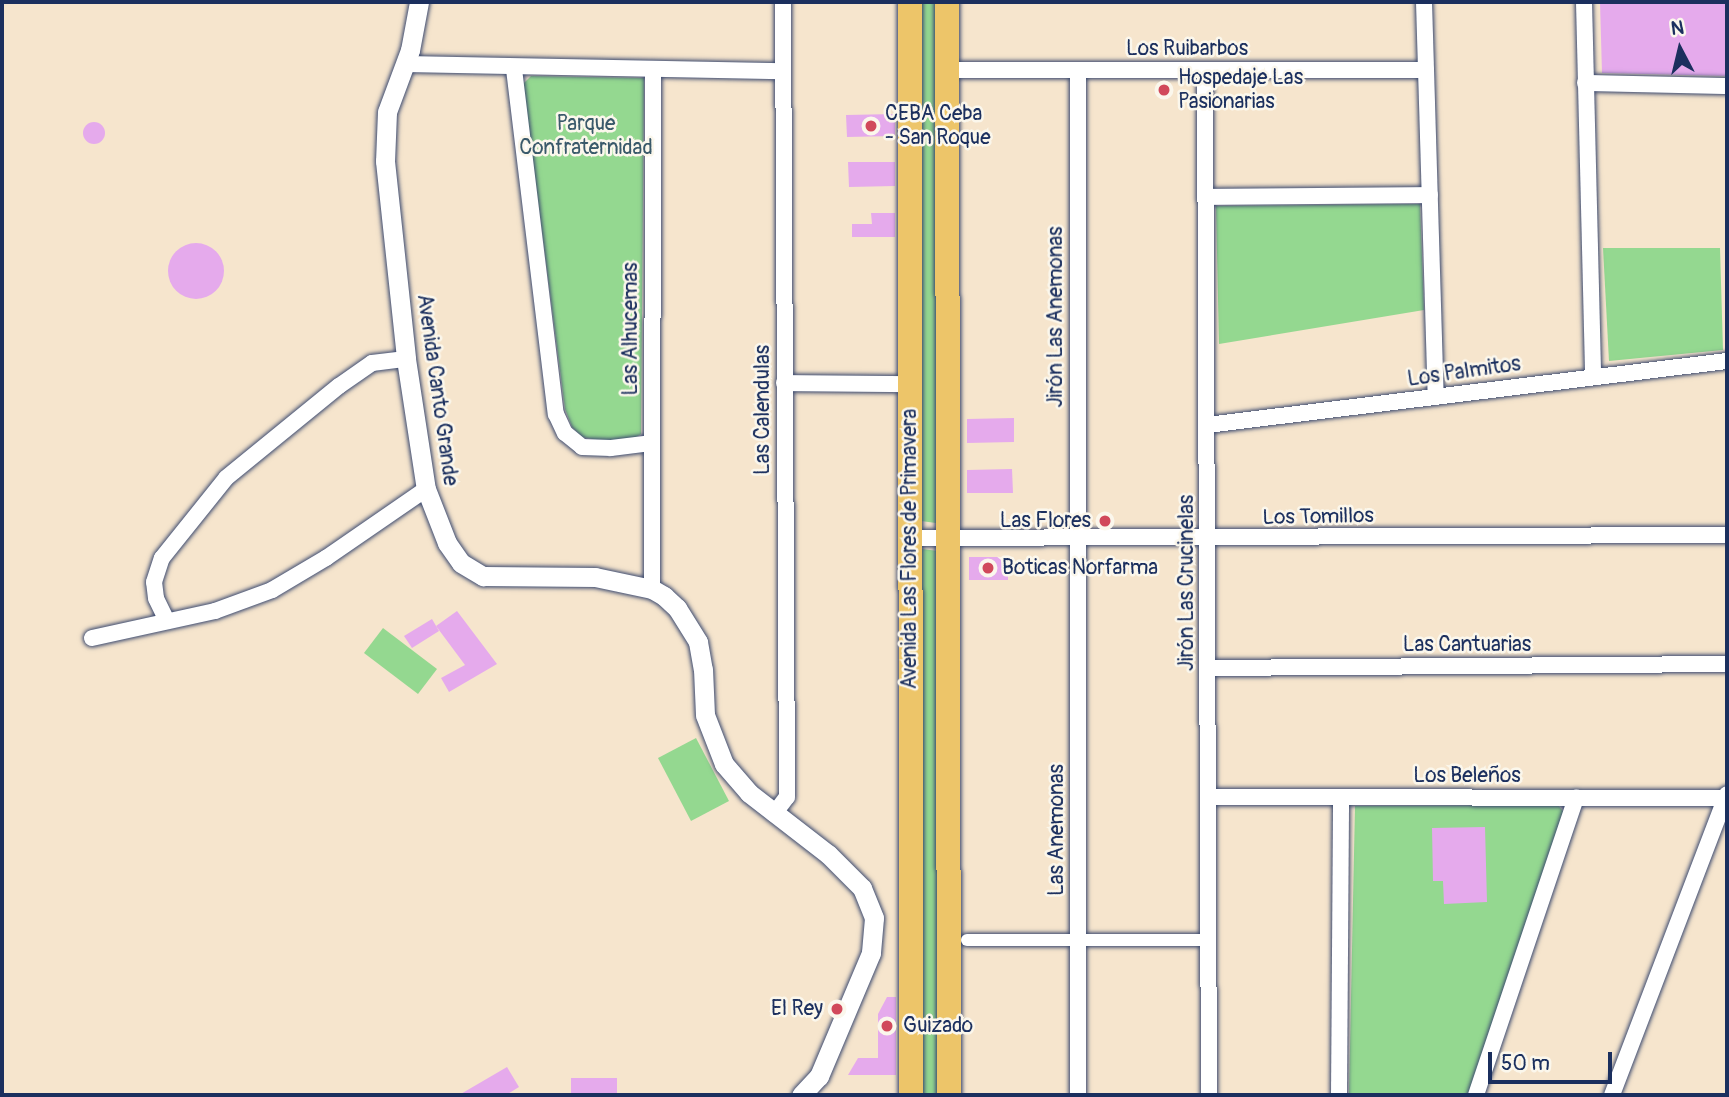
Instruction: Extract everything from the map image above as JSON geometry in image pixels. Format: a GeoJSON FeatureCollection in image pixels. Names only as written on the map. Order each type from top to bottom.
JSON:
{"type":"FeatureCollection","features":[{"type":"Feature","properties":{"kind":"main road","name":"Avenida Las Flores de Primavera"},"geometry":{"type":"LineString","coordinates":[[909,2],[911,1095]]}},
{"type":"Feature","properties":{"kind":"main road","name":"Avenida Las Flores de Primavera"},"geometry":{"type":"LineString","coordinates":[[947,2],[949,1095]]}},
{"type":"Feature","properties":{"kind":"street","name":"Avenida Canto Grande"},"geometry":{"type":"LineString","coordinates":[[419,2],[405,64],[387,112],[384,147],[406,359],[426,489],[447,543],[461,563],[483,576],[501,579],[595,577],[652,589],[677,608],[698,642],[703,669],[705,715],[724,764],[738,783],[845,870],[862,888],[874,918],[871,953],[819,1076],[801,1095]]}},
{"type":"Feature","properties":{"kind":"street","name":"Las Calendulas"},"geometry":{"type":"LineString","coordinates":[[774,814],[787,797],[783,2]]}},
{"type":"Feature","properties":{"kind":"street"},"geometry":{"type":"LineString","coordinates":[[1424,2],[1436,397]]}},
{"type":"Feature","properties":{"kind":"street"},"geometry":{"type":"LineString","coordinates":[[1584,2],[1593,376]]}},
{"type":"Feature","properties":{"kind":"street"},"geometry":{"type":"LineString","coordinates":[[405,64],[513,69],[783,71]]}},
{"type":"Feature","properties":{"kind":"street"},"geometry":{"type":"LineString","coordinates":[[513,69],[556,414],[565,433],[582,447],[611,449],[652,443]]}},
{"type":"Feature","properties":{"kind":"street","name":"Las Alhucemas"},"geometry":{"type":"LineString","coordinates":[[652,589],[653,70]]}},
{"type":"Feature","properties":{"kind":"street","name":"Los Ruibarbos"},"geometry":{"type":"LineString","coordinates":[[948,70],[1426,70]]}},
{"type":"Feature","properties":{"kind":"street","name":"Jirón Las Anemonas"},"geometry":{"type":"LineString","coordinates":[[1077,565],[1078,70]]}},
{"type":"Feature","properties":{"kind":"street","name":"Jirón Las Crucinelas"},"geometry":{"type":"LineString","coordinates":[[1205,71],[1209,1095]]}},
{"type":"Feature","properties":{"kind":"street"},"geometry":{"type":"LineString","coordinates":[[1585,83],[1727,86]]}},
{"type":"Feature","properties":{"kind":"street"},"geometry":{"type":"LineString","coordinates":[[1205,197],[1430,195]]}},
{"type":"Feature","properties":{"kind":"street"},"geometry":{"type":"LineString","coordinates":[[167,621],[155,590],[162,558],[226,478],[271,439],[372,363],[406,359]]}},
{"type":"Feature","properties":{"kind":"street","name":"Los Palmitos"},"geometry":{"type":"LineString","coordinates":[[1207,425],[1727,361]]}},
{"type":"Feature","properties":{"kind":"street"},"geometry":{"type":"LineString","coordinates":[[784,383],[910,384]]}},
{"type":"Feature","properties":{"kind":"street"},"geometry":{"type":"LineString","coordinates":[[92,638],[215,611],[272,590],[326,558],[426,489]]}},
{"type":"Feature","properties":{"kind":"street","name":"Los Tomillos"},"geometry":{"type":"LineString","coordinates":[[910,538],[1077,540],[1727,536]]}},
{"type":"Feature","properties":{"kind":"street","name":"Las Anemonas"},"geometry":{"type":"LineString","coordinates":[[1077,565],[1079,1095]]}},
{"type":"Feature","properties":{"kind":"street","name":"Las Cantuarias"},"geometry":{"type":"LineString","coordinates":[[1208,668],[1727,664]]}},
{"type":"Feature","properties":{"kind":"street"},"geometry":{"type":"LineString","coordinates":[[1612,1095],[1727,796]]}},
{"type":"Feature","properties":{"kind":"street","name":"Los Beleños"},"geometry":{"type":"LineString","coordinates":[[1208,797],[1727,796]]}},
{"type":"Feature","properties":{"kind":"street"},"geometry":{"type":"LineString","coordinates":[[1476,1095],[1576,797]]}},
{"type":"Feature","properties":{"kind":"street"},"geometry":{"type":"LineString","coordinates":[[1339,1095],[1341,798]]}},
{"type":"Feature","properties":{"kind":"street"},"geometry":{"type":"LineString","coordinates":[[967,940],[1208,940]]}},
{"type":"Feature","properties":{"kind":"green space"},"geometry":{"type":"Polygon","coordinates":[[[920,2],[941,2],[936,523],[921,521],[920,2]]]}},
{"type":"Feature","properties":{"kind":"green space","name":"Parque Confraternidad"},"geometry":{"type":"Polygon","coordinates":[[[531,76],[644,78],[641,434],[632,440],[603,441],[582,437],[572,427],[565,409],[523,84],[531,76]]]}},
{"type":"Feature","properties":{"kind":"green space"},"geometry":{"type":"Polygon","coordinates":[[[1420,204],[1424,310],[1219,344],[1216,206],[1420,204]]]}},
{"type":"Feature","properties":{"kind":"green space"},"geometry":{"type":"Polygon","coordinates":[[[1603,248],[1720,248],[1723,350],[1609,361],[1603,248]]]}},
{"type":"Feature","properties":{"kind":"green space"},"geometry":{"type":"Polygon","coordinates":[[[922,549],[938,551],[942,1095],[921,1095],[922,549]]]}},
{"type":"Feature","properties":{"kind":"green space"},"geometry":{"type":"Polygon","coordinates":[[[383,628],[437,669],[418,694],[364,653],[383,628]]]}},
{"type":"Feature","properties":{"kind":"green space"},"geometry":{"type":"Polygon","coordinates":[[[696,738],[729,801],[691,821],[658,758],[696,738]]]}},
{"type":"Feature","properties":{"kind":"green space"},"geometry":{"type":"Polygon","coordinates":[[[1558,805],[1566,815],[1471,1095],[1349,1095],[1355,806],[1558,805]]]}},
{"type":"Feature","properties":{"kind":"building"},"geometry":{"type":"Polygon","coordinates":[[[1600,2],[1727,2],[1727,76],[1602,73],[1600,2]]]}},
{"type":"Feature","properties":{"kind":"building","name":"CEBA Ceba - San Roque"},"geometry":{"type":"Polygon","coordinates":[[[895,114],[895,136],[847,137],[846,115],[895,114]]]}},
{"type":"Feature","properties":{"kind":"building"},"geometry":{"type":"Polygon","coordinates":[[[94,122],[102,125],[105,133],[102,141],[94,144],[86,141],[83,133],[86,125],[94,122]]]}},
{"type":"Feature","properties":{"kind":"building"},"geometry":{"type":"Polygon","coordinates":[[[848,162],[895,162],[895,186],[849,187],[848,162]]]}},
{"type":"Feature","properties":{"kind":"building"},"geometry":{"type":"Polygon","coordinates":[[[871,213],[895,213],[895,237],[852,237],[852,224],[872,224],[871,213]]]}},
{"type":"Feature","properties":{"kind":"building"},"geometry":{"type":"Polygon","coordinates":[[[196,243],[207,245],[216,251],[222,260],[222,282],[216,291],[207,297],[196,299],[185,297],[176,291],[170,282],[168,271],[170,260],[176,251],[185,245],[196,243]]]}},
{"type":"Feature","properties":{"kind":"building"},"geometry":{"type":"Polygon","coordinates":[[[1014,418],[1014,442],[967,443],[967,419],[1014,418]]]}},
{"type":"Feature","properties":{"kind":"building"},"geometry":{"type":"Polygon","coordinates":[[[1012,469],[1013,493],[967,493],[967,470],[1012,469]]]}},
{"type":"Feature","properties":{"kind":"building","name":"Boticas Norfarma"},"geometry":{"type":"Polygon","coordinates":[[[969,557],[1008,557],[1008,580],[969,580],[969,557]]]}},
{"type":"Feature","properties":{"kind":"building"},"geometry":{"type":"Polygon","coordinates":[[[457,611],[497,664],[449,692],[441,678],[465,665],[436,626],[457,611]]]}},
{"type":"Feature","properties":{"kind":"building"},"geometry":{"type":"Polygon","coordinates":[[[432,619],[439,631],[412,648],[404,636],[432,619]]]}},
{"type":"Feature","properties":{"kind":"building"},"geometry":{"type":"Polygon","coordinates":[[[1485,827],[1487,902],[1444,904],[1443,881],[1433,881],[1432,828],[1485,827]]]}},
{"type":"Feature","properties":{"kind":"building"},"geometry":{"type":"Polygon","coordinates":[[[887,997],[896,997],[896,1075],[848,1075],[858,1058],[878,1058],[878,1014],[887,997]]]}},
{"type":"Feature","properties":{"kind":"building"},"geometry":{"type":"Polygon","coordinates":[[[507,1067],[519,1087],[506,1095],[459,1095],[507,1067]]]}},
{"type":"Feature","properties":{"kind":"building"},"geometry":{"type":"Polygon","coordinates":[[[571,1078],[617,1078],[617,1095],[571,1095],[571,1078]]]}},
{"type":"Feature","properties":{"kind":"place","name":"Hospedaje Las Pasionarias"},"geometry":{"type":"Point","coordinates":[1164,90]}},
{"type":"Feature","properties":{"kind":"place","name":"CEBA Ceba - San Roque"},"geometry":{"type":"Point","coordinates":[871,126]}},
{"type":"Feature","properties":{"kind":"place","name":"Las Flores"},"geometry":{"type":"Point","coordinates":[1105,521]}},
{"type":"Feature","properties":{"kind":"place","name":"Boticas Norfarma"},"geometry":{"type":"Point","coordinates":[988,568]}},
{"type":"Feature","properties":{"kind":"place","name":"El Rey"},"geometry":{"type":"Point","coordinates":[837,1009]}},
{"type":"Feature","properties":{"kind":"place","name":"Guizado"},"geometry":{"type":"Point","coordinates":[887,1026]}}]}
